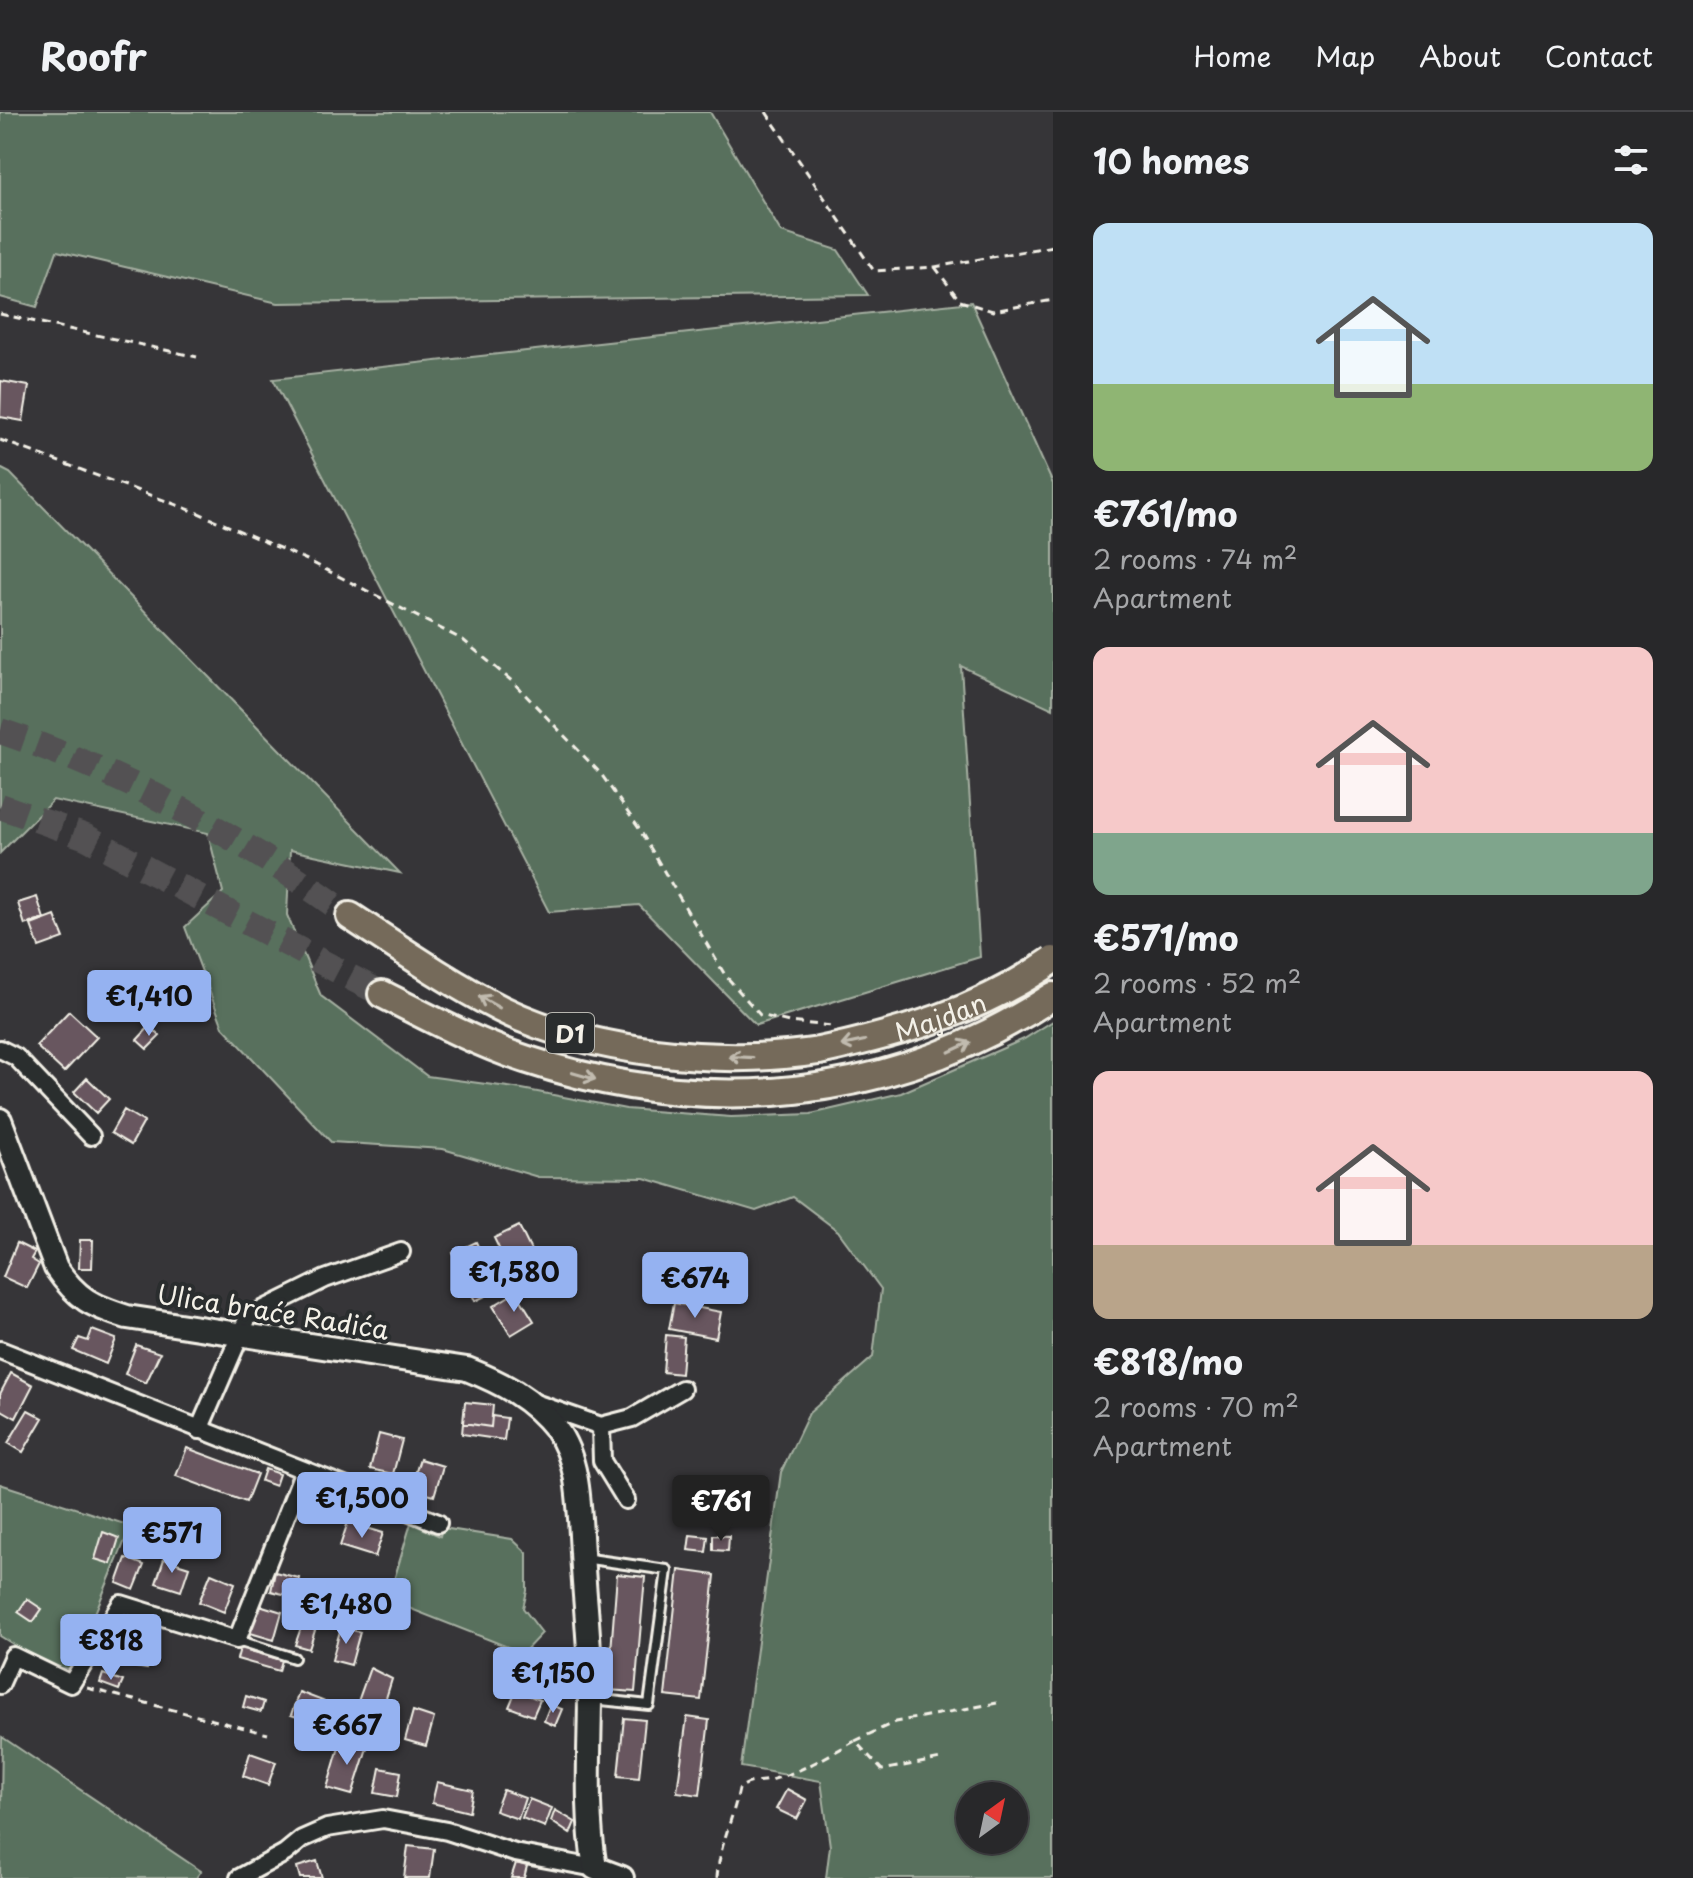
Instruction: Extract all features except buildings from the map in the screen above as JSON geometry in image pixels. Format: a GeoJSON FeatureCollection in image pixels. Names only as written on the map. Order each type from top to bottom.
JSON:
{"type":"FeatureCollection","features":[{"type":"Feature","properties":{"kind":"highway","name":"Majdan"},"geometry":{"type":"LineString","coordinates":[[350,916],[504,1010],[567,1033],[666,1053],[772,1058],[900,1033],[981,1002],[1053,960]]}},
{"type":"Feature","properties":{"kind":"highway","name":"Majdan"},"geometry":{"type":"LineString","coordinates":[[382,994],[454,1031],[524,1059],[601,1080],[677,1093],[767,1095],[832,1086],[890,1072],[953,1051],[1053,996]]}},
{"type":"Feature","properties":{"kind":"main road","name":"Ulica braće Radića"},"geometry":{"type":"LineString","coordinates":[[0,1120],[56,1268],[90,1305],[127,1317],[467,1369],[503,1383],[531,1401],[558,1431],[574,1465],[582,1558],[589,1698],[588,1800],[595,1875]]}},
{"type":"Feature","properties":{"kind":"main road"},"geometry":{"type":"LineString","coordinates":[[595,1875],[622,1878]]}},
{"type":"Feature","properties":{"kind":"street"},"geometry":{"type":"LineString","coordinates":[[0,1049],[16,1057],[91,1136]]}},
{"type":"Feature","properties":{"kind":"street"},"geometry":{"type":"LineString","coordinates":[[199,1430],[248,1317],[325,1279],[401,1252]]}},
{"type":"Feature","properties":{"kind":"street"},"geometry":{"type":"LineString","coordinates":[[0,1350],[303,1473],[438,1523]]}},
{"type":"Feature","properties":{"kind":"street"},"geometry":{"type":"LineString","coordinates":[[531,1401],[601,1426],[632,1418],[682,1389]]}},
{"type":"Feature","properties":{"kind":"street"},"geometry":{"type":"LineString","coordinates":[[601,1426],[602,1461],[626,1500]]}},
{"type":"Feature","properties":{"kind":"street"},"geometry":{"type":"LineString","coordinates":[[0,1685],[6,1653],[71,1684],[121,1604],[237,1640],[303,1473]]}},
{"type":"Feature","properties":{"kind":"street"},"geometry":{"type":"LineString","coordinates":[[239,1878],[285,1853],[302,1839],[327,1828],[383,1819],[447,1831],[595,1875]]}},
{"type":"Feature","properties":{"kind":"lane"},"geometry":{"type":"LineString","coordinates":[[582,1558],[667,1570],[649,1705],[589,1698]]}},
{"type":"Feature","properties":{"kind":"lane"},"geometry":{"type":"LineString","coordinates":[[237,1640],[294,1658]]}},
{"type":"Feature","properties":{"kind":"path"},"geometry":{"type":"LineString","coordinates":[[766,112],[874,271],[935,267],[1053,246]]}},
{"type":"Feature","properties":{"kind":"path"},"geometry":{"type":"LineString","coordinates":[[935,267],[960,301],[993,311],[1053,300]]}},
{"type":"Feature","properties":{"kind":"path"},"geometry":{"type":"LineString","coordinates":[[0,314],[197,357]]}},
{"type":"Feature","properties":{"kind":"path"},"geometry":{"type":"LineString","coordinates":[[0,440],[196,512],[307,560],[463,640],[513,682],[601,774],[638,827],[725,975],[760,1015]]}},
{"type":"Feature","properties":{"kind":"path"},"geometry":{"type":"LineString","coordinates":[[71,1684],[268,1734]]}},
{"type":"Feature","properties":{"kind":"path"},"geometry":{"type":"LineString","coordinates":[[717,1878],[718,1857],[735,1813],[739,1789],[747,1782],[772,1780],[809,1766],[895,1722],[1002,1702]]}},
{"type":"Feature","properties":{"kind":"path"},"geometry":{"type":"LineString","coordinates":[[855,1741],[882,1770],[941,1759]]}},
{"type":"Feature","properties":{"kind":"green space"},"geometry":{"type":"Polygon","coordinates":[[[0,112],[710,112],[781,232],[838,250],[868,295],[278,303],[57,251],[37,307],[0,297],[0,112]]]}},
{"type":"Feature","properties":{"kind":"green space"},"geometry":{"type":"Polygon","coordinates":[[[971,302],[1053,484],[1053,709],[961,666],[980,957],[756,1025],[639,905],[549,912],[273,379],[971,302]]]}},
{"type":"Feature","properties":{"kind":"green space"},"geometry":{"type":"Polygon","coordinates":[[[0,468],[10,473],[400,873],[290,850],[287,915],[321,996],[427,1076],[522,1089],[626,1109],[731,1117],[811,1114],[901,1093],[1024,1039],[1053,1021],[1053,1878],[826,1878],[830,1846],[821,1781],[741,1767],[781,1472],[809,1413],[873,1357],[881,1289],[838,1231],[793,1197],[756,1211],[644,1178],[538,1177],[443,1149],[331,1142],[223,1027],[185,927],[223,892],[208,833],[53,800],[0,853],[0,468]]]}},
{"type":"Feature","properties":{"kind":"green space"},"geometry":{"type":"Polygon","coordinates":[[[0,1484],[131,1526],[72,1669],[50,1667],[0,1636],[0,1484]]]}},
{"type":"Feature","properties":{"kind":"green space"},"geometry":{"type":"Polygon","coordinates":[[[411,1523],[440,1536],[442,1528],[512,1539],[527,1553],[527,1591],[523,1608],[542,1633],[523,1653],[388,1600],[411,1523]]]}},
{"type":"Feature","properties":{"kind":"green space"},"geometry":{"type":"Polygon","coordinates":[[[2,1737],[201,1871],[196,1878],[0,1878],[2,1737]]]}},
{"type":"Feature","properties":{"kind":"tunnel"},"geometry":{"type":"LineString","coordinates":[[0,731],[93,767],[182,810],[267,860],[350,916]]}},
{"type":"Feature","properties":{"kind":"tunnel"},"geometry":{"type":"LineString","coordinates":[[0,806],[86,837],[382,994]]}}]}
